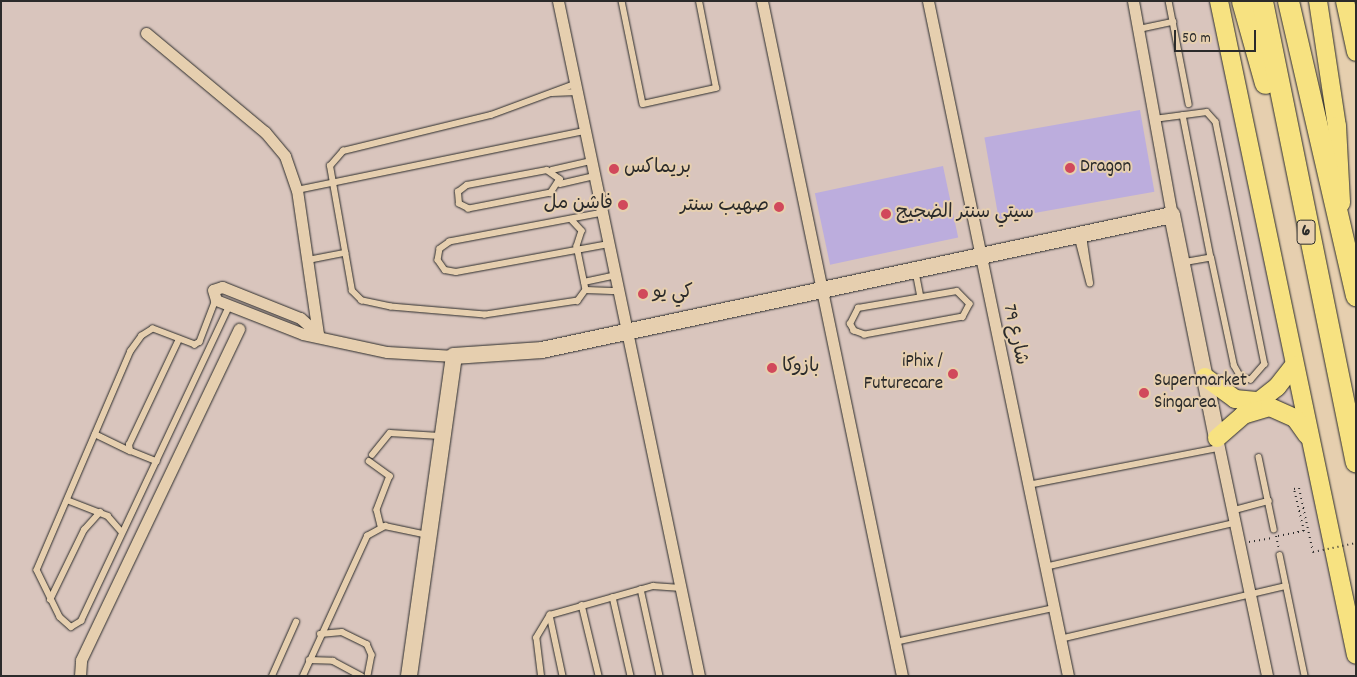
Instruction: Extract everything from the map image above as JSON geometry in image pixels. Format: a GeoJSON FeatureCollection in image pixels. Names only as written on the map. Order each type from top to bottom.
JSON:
{"type":"FeatureCollection","features":[{"type":"Feature","properties":{"kind":"highway"},"geometry":{"type":"LineString","coordinates":[[1242,1],[1292,168]]}},
{"type":"Feature","properties":{"kind":"highway","name":"6"},"geometry":{"type":"LineString","coordinates":[[1262,1],[1292,168],[1356,461]]}},
{"type":"Feature","properties":{"kind":"highway","name":"6"},"geometry":{"type":"LineString","coordinates":[[1288,1],[1356,295]]}},
{"type":"Feature","properties":{"kind":"main road"},"geometry":{"type":"LineString","coordinates":[[1219,1],[1356,655]]}},
{"type":"Feature","properties":{"kind":"main road"},"geometry":{"type":"LineString","coordinates":[[1318,1],[1337,126],[1343,238]]}},
{"type":"Feature","properties":{"kind":"main road"},"geometry":{"type":"LineString","coordinates":[[1345,1],[1356,52]]}},
{"type":"Feature","properties":{"kind":"main road"},"geometry":{"type":"LineString","coordinates":[[1205,377],[1235,400],[1259,401],[1294,365]]}},
{"type":"Feature","properties":{"kind":"main road"},"geometry":{"type":"LineString","coordinates":[[1217,443],[1243,415],[1270,408],[1295,418],[1311,444]]}},
{"type":"Feature","properties":{"kind":"street"},"geometry":{"type":"LineString","coordinates":[[558,1],[699,676]]}},
{"type":"Feature","properties":{"kind":"street"},"geometry":{"type":"LineString","coordinates":[[762,1],[902,676]]}},
{"type":"Feature","properties":{"kind":"street","name":"شارع 79"},"geometry":{"type":"LineString","coordinates":[[928,1],[980,260],[1068,676]]}},
{"type":"Feature","properties":{"kind":"street"},"geometry":{"type":"LineString","coordinates":[[1133,1],[1181,264],[1231,511],[1267,676]]}},
{"type":"Feature","properties":{"kind":"street"},"geometry":{"type":"LineString","coordinates":[[146,33],[273,140],[289,164],[297,190],[318,334]]}},
{"type":"Feature","properties":{"kind":"street"},"geometry":{"type":"LineString","coordinates":[[318,334],[300,318],[222,286],[213,290],[216,300],[303,334],[318,334],[360,348],[454,356],[542,350],[822,290],[980,260],[1172,215]]}},
{"type":"Feature","properties":{"kind":"street"},"geometry":{"type":"LineString","coordinates":[[80,676],[81,660],[239,329]]}},
{"type":"Feature","properties":{"kind":"street"},"geometry":{"type":"LineString","coordinates":[[409,676],[454,356]]}},
{"type":"Feature","properties":{"kind":"lane"},"geometry":{"type":"LineString","coordinates":[[622,1],[643,104],[716,88],[699,1]]}},
{"type":"Feature","properties":{"kind":"lane"},"geometry":{"type":"LineString","coordinates":[[1169,1],[1189,104]]}},
{"type":"Feature","properties":{"kind":"lane"},"geometry":{"type":"LineString","coordinates":[[1139,29],[1173,22]]}},
{"type":"Feature","properties":{"kind":"lane"},"geometry":{"type":"LineString","coordinates":[[576,88],[528,98],[491,115],[338,153],[330,166],[351,286],[358,299],[414,312],[508,314],[578,301],[586,290]]}},
{"type":"Feature","properties":{"kind":"lane"},"geometry":{"type":"LineString","coordinates":[[1154,119],[1206,112],[1216,122],[1265,364],[1251,380],[1241,378],[1234,366],[1182,116]]}},
{"type":"Feature","properties":{"kind":"lane"},"geometry":{"type":"LineString","coordinates":[[297,190],[585,131]]}},
{"type":"Feature","properties":{"kind":"lane"},"geometry":{"type":"LineString","coordinates":[[591,161],[467,185],[457,198],[469,209],[551,193],[560,184],[595,176]]}},
{"type":"Feature","properties":{"kind":"lane"},"geometry":{"type":"LineString","coordinates":[[551,170],[560,184]]}},
{"type":"Feature","properties":{"kind":"lane"},"geometry":{"type":"LineString","coordinates":[[602,213],[450,242],[440,249],[438,260],[445,270],[456,272],[577,246],[609,244]]}},
{"type":"Feature","properties":{"kind":"lane"},"geometry":{"type":"LineString","coordinates":[[571,219],[582,231],[577,246],[586,290]]}},
{"type":"Feature","properties":{"kind":"lane"},"geometry":{"type":"LineString","coordinates":[[1080,236],[1090,283],[1080,236]]}},
{"type":"Feature","properties":{"kind":"lane"},"geometry":{"type":"LineString","coordinates":[[308,260],[345,253]]}},
{"type":"Feature","properties":{"kind":"lane"},"geometry":{"type":"LineString","coordinates":[[1181,264],[1211,258]]}},
{"type":"Feature","properties":{"kind":"lane"},"geometry":{"type":"LineString","coordinates":[[916,272],[921,297]]}},
{"type":"Feature","properties":{"kind":"lane"},"geometry":{"type":"LineString","coordinates":[[584,282],[616,275]]}},
{"type":"Feature","properties":{"kind":"lane"},"geometry":{"type":"LineString","coordinates":[[586,290],[619,291]]}},
{"type":"Feature","properties":{"kind":"lane"},"geometry":{"type":"LineString","coordinates":[[962,292],[970,310],[963,316],[865,335],[854,332],[850,324],[858,308],[921,297],[962,292]]}},
{"type":"Feature","properties":{"kind":"lane"},"geometry":{"type":"LineString","coordinates":[[216,300],[200,342],[195,345],[153,329],[142,336],[95,434],[37,570],[50,600],[60,617],[71,626],[77,626],[157,462],[230,305]]}},
{"type":"Feature","properties":{"kind":"lane"},"geometry":{"type":"LineString","coordinates":[[130,452],[129,445],[179,339]]}},
{"type":"Feature","properties":{"kind":"lane"},"geometry":{"type":"LineString","coordinates":[[372,455],[390,433],[442,436]]}},
{"type":"Feature","properties":{"kind":"lane"},"geometry":{"type":"LineString","coordinates":[[95,434],[130,452],[157,462]]}},
{"type":"Feature","properties":{"kind":"lane"},"geometry":{"type":"LineString","coordinates":[[1028,485],[1217,443]]}},
{"type":"Feature","properties":{"kind":"lane"},"geometry":{"type":"LineString","coordinates":[[1259,456],[1274,529]]}},
{"type":"Feature","properties":{"kind":"lane"},"geometry":{"type":"LineString","coordinates":[[369,461],[390,476],[377,510],[381,526]]}},
{"type":"Feature","properties":{"kind":"lane"},"geometry":{"type":"LineString","coordinates":[[67,500],[100,512],[122,532]]}},
{"type":"Feature","properties":{"kind":"lane"},"geometry":{"type":"LineString","coordinates":[[1231,511],[1268,501]]}},
{"type":"Feature","properties":{"kind":"lane"},"geometry":{"type":"LineString","coordinates":[[50,600],[84,530],[100,512]]}},
{"type":"Feature","properties":{"kind":"lane"},"geometry":{"type":"LineString","coordinates":[[1045,567],[1234,523]]}},
{"type":"Feature","properties":{"kind":"lane"},"geometry":{"type":"LineString","coordinates":[[302,676],[367,536],[381,526],[428,535]]}},
{"type":"Feature","properties":{"kind":"lane"},"geometry":{"type":"LineString","coordinates":[[1280,555],[1305,676]]}},
{"type":"Feature","properties":{"kind":"lane"},"geometry":{"type":"LineString","coordinates":[[541,676],[536,638],[550,615],[641,589],[667,585],[681,588]]}},
{"type":"Feature","properties":{"kind":"lane"},"geometry":{"type":"LineString","coordinates":[[1060,639],[1286,586]]}},
{"type":"Feature","properties":{"kind":"lane"},"geometry":{"type":"LineString","coordinates":[[641,589],[660,676]]}},
{"type":"Feature","properties":{"kind":"lane"},"geometry":{"type":"LineString","coordinates":[[613,597],[631,676]]}},
{"type":"Feature","properties":{"kind":"lane"},"geometry":{"type":"LineString","coordinates":[[582,605],[599,676]]}},
{"type":"Feature","properties":{"kind":"lane"},"geometry":{"type":"LineString","coordinates":[[895,642],[1053,608]]}},
{"type":"Feature","properties":{"kind":"lane"},"geometry":{"type":"LineString","coordinates":[[550,615],[563,676]]}},
{"type":"Feature","properties":{"kind":"lane"},"geometry":{"type":"LineString","coordinates":[[272,676],[296,622]]}},
{"type":"Feature","properties":{"kind":"lane"},"geometry":{"type":"LineString","coordinates":[[320,634],[342,632],[367,644],[372,655],[368,676]]}},
{"type":"Feature","properties":{"kind":"lane"},"geometry":{"type":"LineString","coordinates":[[309,660],[333,662],[361,676]]}},
{"type":"Feature","properties":{"kind":"path"},"geometry":{"type":"LineString","coordinates":[[1238,544],[1304,531],[1294,489],[1299,488],[1313,552],[1356,543]]}},
{"type":"Feature","properties":{"kind":"path"},"geometry":{"type":"LineString","coordinates":[[1274,529],[1280,555]]}},
{"type":"Feature","properties":{"kind":"shaded area"},"geometry":{"type":"Polygon","coordinates":[[[1,1],[1219,1],[1356,655],[1356,676],[1,676],[1,1]]]}},
{"type":"Feature","properties":{"kind":"building","name":"Dragon"},"geometry":{"type":"Polygon","coordinates":[[[1140,110],[1154,192],[999,219],[984,137],[1140,110]]]}},
{"type":"Feature","properties":{"kind":"building","name":"سيتي سنتر الضجيج"},"geometry":{"type":"Polygon","coordinates":[[[943,166],[958,237],[830,265],[815,193],[943,166]]]}},
{"type":"Feature","properties":{"kind":"place","name":"Dragon"},"geometry":{"type":"Point","coordinates":[1070,168]}},
{"type":"Feature","properties":{"kind":"place","name":"بريماكس"},"geometry":{"type":"Point","coordinates":[614,169]}},
{"type":"Feature","properties":{"kind":"place","name":"فاشن مل"},"geometry":{"type":"Point","coordinates":[623,205]}},
{"type":"Feature","properties":{"kind":"place","name":"صهيب سنتر"},"geometry":{"type":"Point","coordinates":[779,207]}},
{"type":"Feature","properties":{"kind":"place","name":"سيتي سنتر الضجيج"},"geometry":{"type":"Point","coordinates":[886,214]}},
{"type":"Feature","properties":{"kind":"place","name":"كي يو"},"geometry":{"type":"Point","coordinates":[643,294]}},
{"type":"Feature","properties":{"kind":"place","name":"بازوكا"},"geometry":{"type":"Point","coordinates":[772,368]}},
{"type":"Feature","properties":{"kind":"place","name":"iPhix / Futurecare"},"geometry":{"type":"Point","coordinates":[953,374]}},
{"type":"Feature","properties":{"kind":"place","name":"Supermarket Singarea"},"geometry":{"type":"Point","coordinates":[1144,393]}}]}
